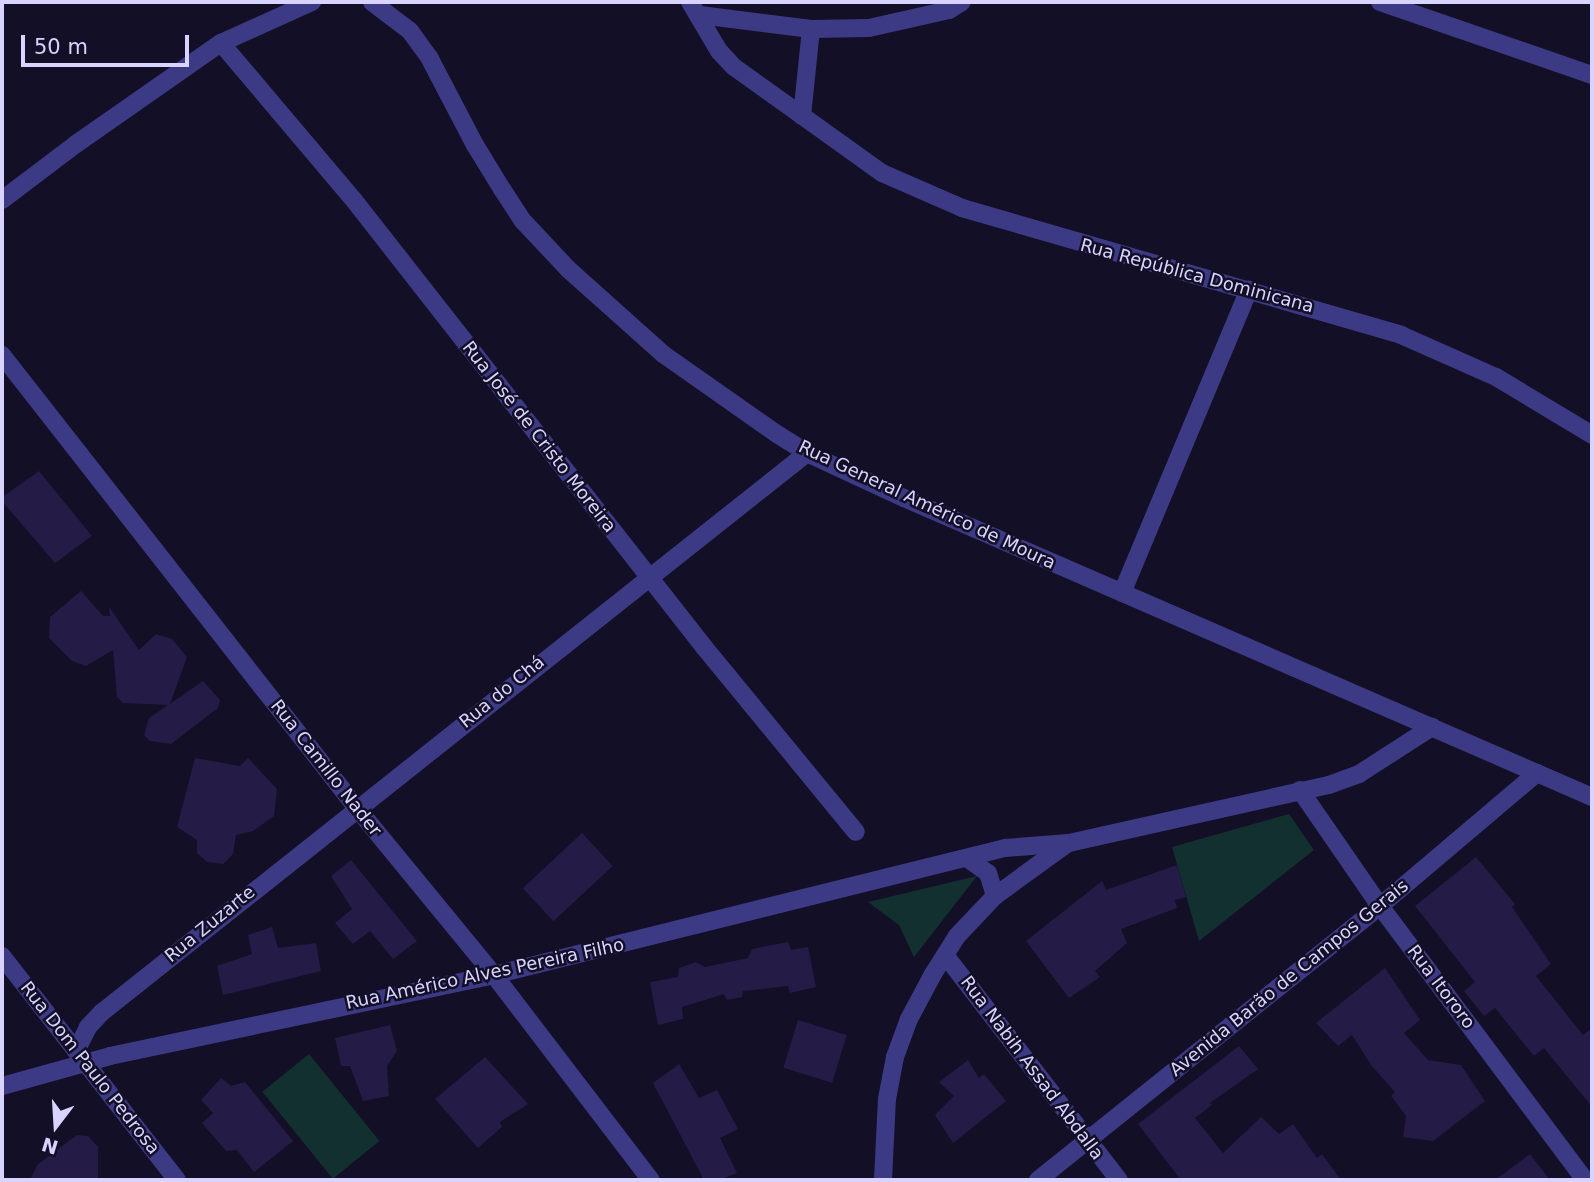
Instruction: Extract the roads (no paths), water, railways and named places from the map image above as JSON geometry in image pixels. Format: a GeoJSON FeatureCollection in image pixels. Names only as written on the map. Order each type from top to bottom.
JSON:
{"type":"FeatureCollection","features":[{"type":"Feature","properties":{"kind":"street"},"geometry":{"type":"LineString","coordinates":[[2,200],[221,43],[312,2]]}},
{"type":"Feature","properties":{"kind":"street","name":"Rua General Américo de Moura"},"geometry":{"type":"LineString","coordinates":[[372,2],[410,31],[430,59],[502,189],[523,221],[568,269],[663,354],[807,453],[1592,797]]}},
{"type":"Feature","properties":{"kind":"street"},"geometry":{"type":"LineString","coordinates":[[695,8],[811,29],[869,28],[949,9],[962,2]]}},
{"type":"Feature","properties":{"kind":"street"},"geometry":{"type":"LineString","coordinates":[[1380,2],[1592,75]]}},
{"type":"Feature","properties":{"kind":"street","name":"Rua República Dominicana"},"geometry":{"type":"LineString","coordinates":[[695,8],[710,37],[734,67],[883,173],[962,208],[1327,312],[1432,347],[1496,377],[1592,435]]}},
{"type":"Feature","properties":{"kind":"street"},"geometry":{"type":"LineString","coordinates":[[802,117],[811,29]]}},
{"type":"Feature","properties":{"kind":"street","name":"Rua José de Cristo Moreira"},"geometry":{"type":"LineString","coordinates":[[221,43],[361,210],[649,578],[856,832]]}},
{"type":"Feature","properties":{"kind":"street"},"geometry":{"type":"LineString","coordinates":[[1122,593],[1249,290]]}},
{"type":"Feature","properties":{"kind":"street","name":"Rua Camillo Nader"},"geometry":{"type":"LineString","coordinates":[[2,355],[356,807],[494,975],[652,1180]]}},
{"type":"Feature","properties":{"kind":"street","name":"Rua do Chá"},"geometry":{"type":"LineString","coordinates":[[356,807],[807,453]]}},
{"type":"Feature","properties":{"kind":"street"},"geometry":{"type":"LineString","coordinates":[[883,1180],[887,1099],[895,1057],[909,1019],[957,936],[995,896],[1069,843],[1329,785],[1359,774],[1432,727]]}},
{"type":"Feature","properties":{"kind":"street","name":"Avenida Barão de Campos Gerais"},"geometry":{"type":"LineString","coordinates":[[1038,1180],[1380,906],[1537,773]]}},
{"type":"Feature","properties":{"kind":"street","name":"Rua Itororo"},"geometry":{"type":"LineString","coordinates":[[1300,790],[1380,906],[1586,1180]]}},
{"type":"Feature","properties":{"kind":"street","name":"Rua Zuzarte"},"geometry":{"type":"LineString","coordinates":[[81,1056],[88,1027],[101,1013],[356,807]]}},
{"type":"Feature","properties":{"kind":"street","name":"Rua Américo Alves Pereira Filho"},"geometry":{"type":"LineString","coordinates":[[2,1086],[81,1056],[494,975],[1005,848],[1069,843]]}},
{"type":"Feature","properties":{"kind":"street"},"geometry":{"type":"LineString","coordinates":[[968,859],[988,873],[995,896]]}},
{"type":"Feature","properties":{"kind":"street","name":"Rua Nabih Assad Abdalla"},"geometry":{"type":"LineString","coordinates":[[945,955],[1062,1102],[1086,1140],[1119,1180]]}},
{"type":"Feature","properties":{"kind":"street","name":"Rua Dom Paulo Pedrosa"},"geometry":{"type":"LineString","coordinates":[[2,956],[177,1180]]}}]}
